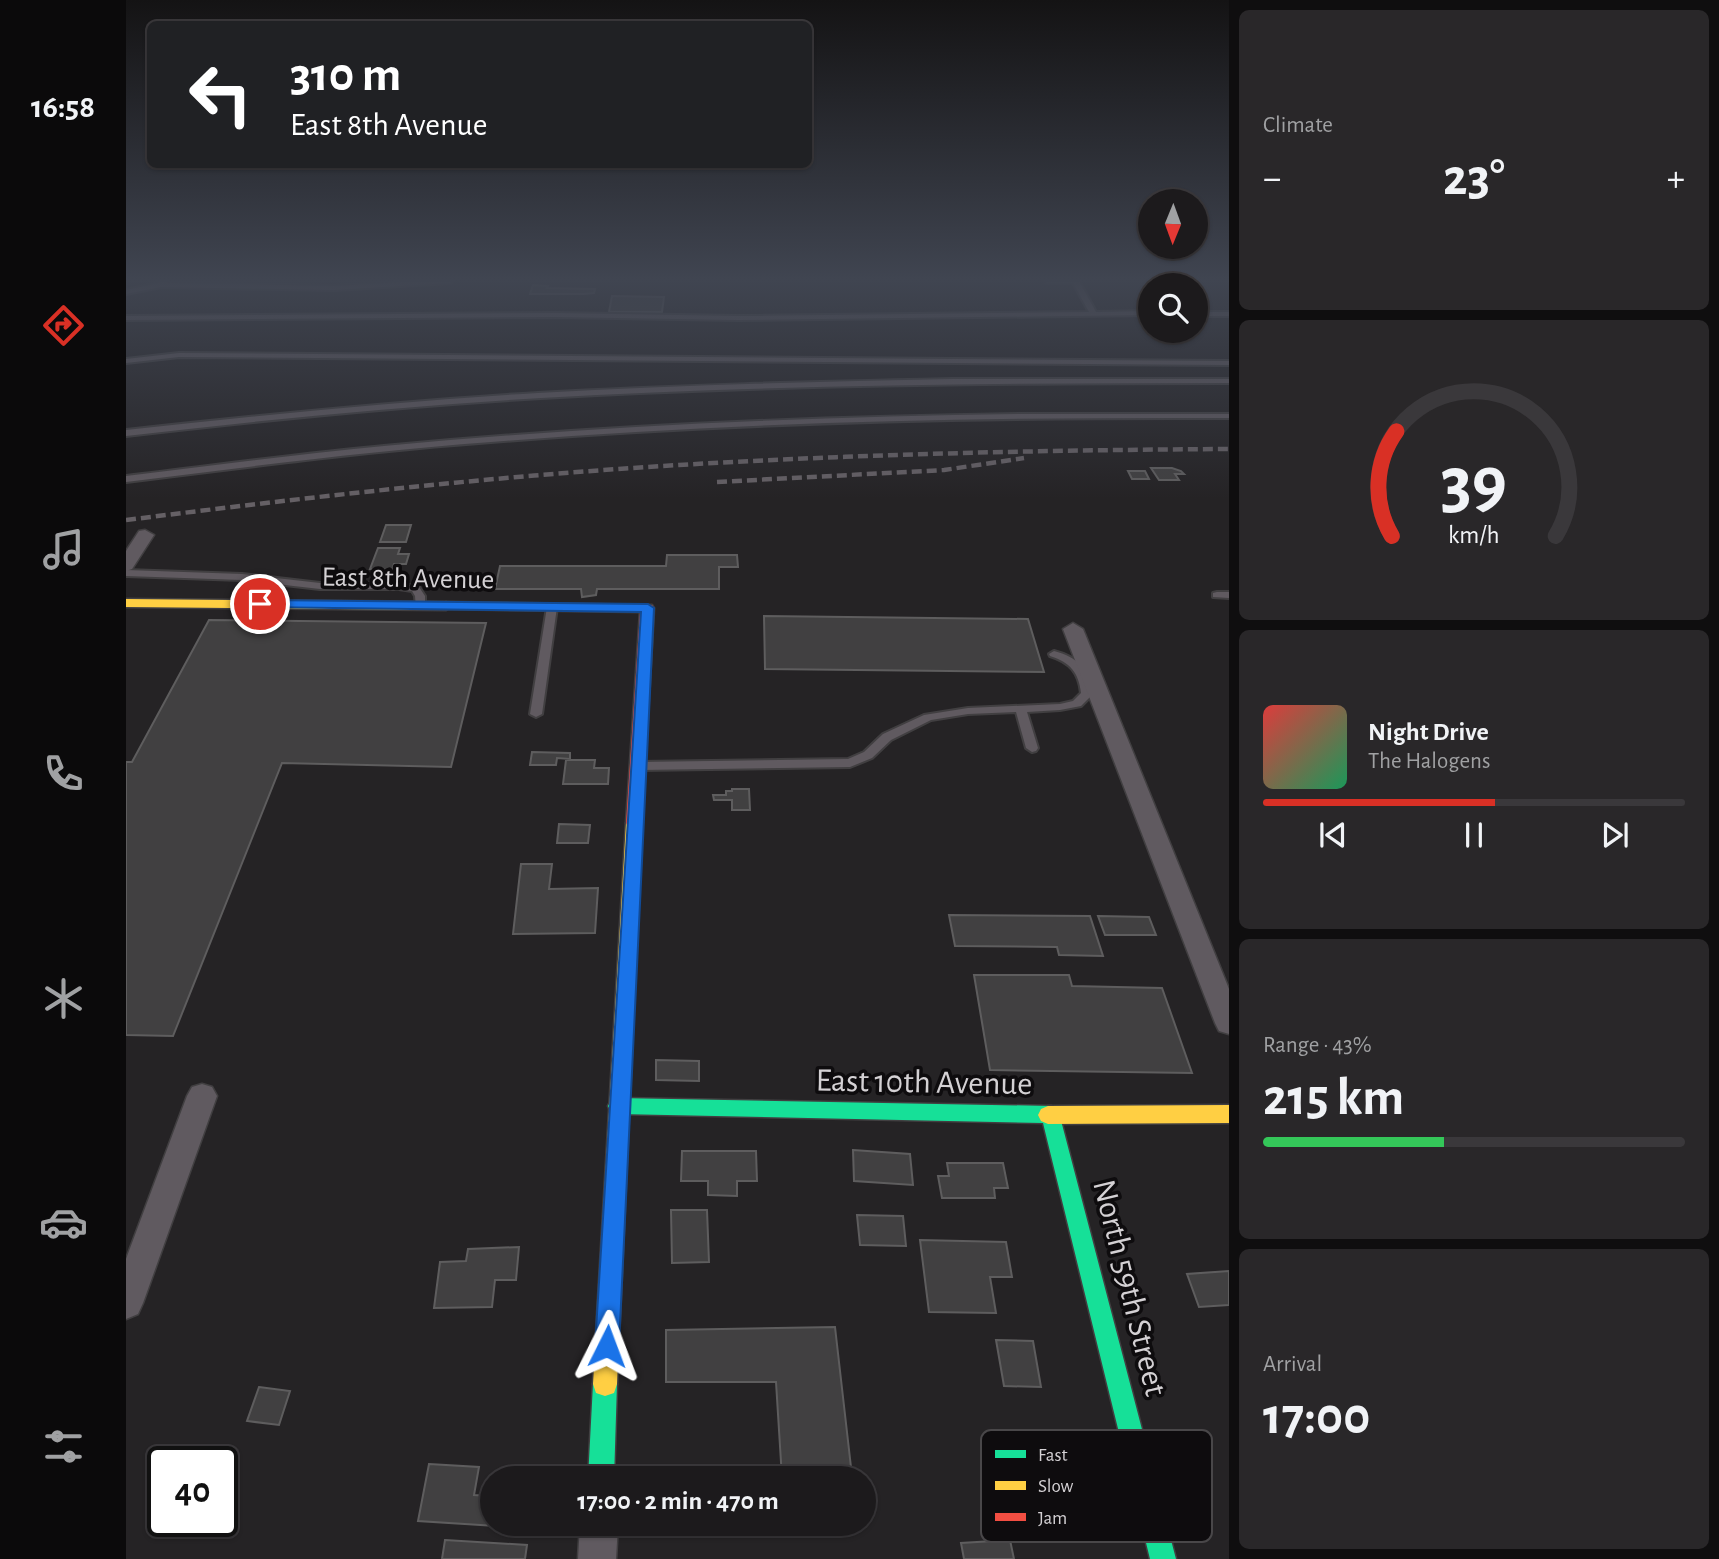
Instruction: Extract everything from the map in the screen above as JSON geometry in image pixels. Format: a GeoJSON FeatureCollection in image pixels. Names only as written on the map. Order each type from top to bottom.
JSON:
{"type":"FeatureCollection","features":[{"type":"Feature","properties":{"kind":"street"},"geometry":{"type":"LineString","coordinates":[[126,565],[145,535]]}},
{"type":"Feature","properties":{"kind":"street","name":"East 8th Avenue"},"geometry":{"type":"LineString","coordinates":[[126,603],[648,608],[638,766]]}},
{"type":"Feature","properties":{"kind":"street"},"geometry":{"type":"LineString","coordinates":[[1073,629],[1229,1023]]}},
{"type":"Feature","properties":{"kind":"street"},"geometry":{"type":"LineString","coordinates":[[602,1466],[618,1106],[638,766]]}},
{"type":"Feature","properties":{"kind":"street"},"geometry":{"type":"LineString","coordinates":[[126,1303],[202,1096]]}},
{"type":"Feature","properties":{"kind":"street","name":"East 10th Avenue"},"geometry":{"type":"LineString","coordinates":[[618,1106],[1051,1115],[1229,1114]]}},
{"type":"Feature","properties":{"kind":"street","name":"North 59th Street"},"geometry":{"type":"LineString","coordinates":[[1051,1115],[1130,1430]]}},
{"type":"Feature","properties":{"kind":"street"},"geometry":{"type":"LineString","coordinates":[[597,1559],[598,1536]]}},
{"type":"Feature","properties":{"kind":"street","name":"North 59th Street"},"geometry":{"type":"LineString","coordinates":[[1159,1542],[1163,1559]]}},
{"type":"Feature","properties":{"kind":"lane"},"geometry":{"type":"LineString","coordinates":[[126,361],[193,355],[1229,363]]}},
{"type":"Feature","properties":{"kind":"lane"},"geometry":{"type":"LineString","coordinates":[[126,433],[378,407],[584,392],[824,383],[1229,382]]}},
{"type":"Feature","properties":{"kind":"lane"},"geometry":{"type":"LineString","coordinates":[[126,479],[383,448],[663,427],[918,416],[1229,416]]}},
{"type":"Feature","properties":{"kind":"lane"},"geometry":{"type":"LineString","coordinates":[[126,573],[242,577],[320,586],[399,586],[415,589],[420,596],[420,606]]}},
{"type":"Feature","properties":{"kind":"lane"},"geometry":{"type":"LineString","coordinates":[[536,714],[552,607]]}},
{"type":"Feature","properties":{"kind":"lane"},"geometry":{"type":"LineString","coordinates":[[638,766],[849,763],[868,755],[887,737],[928,717],[968,710],[1077,704],[1087,694],[1083,671],[1073,662],[1054,654]]}},
{"type":"Feature","properties":{"kind":"lane"},"geometry":{"type":"LineString","coordinates":[[1020,708],[1032,748]]}},
{"type":"Feature","properties":{"kind":"building"},"geometry":{"type":"Polygon","coordinates":[[[1151,468],[1172,468],[1184,474],[1175,474],[1179,480],[1159,480],[1151,468]]]}},
{"type":"Feature","properties":{"kind":"building"},"geometry":{"type":"Polygon","coordinates":[[[1128,471],[1145,471],[1149,479],[1132,479],[1128,471]]]}},
{"type":"Feature","properties":{"kind":"building"},"geometry":{"type":"Polygon","coordinates":[[[386,525],[411,525],[406,542],[380,542],[386,525]]]}},
{"type":"Feature","properties":{"kind":"building"},"geometry":{"type":"Polygon","coordinates":[[[378,548],[400,548],[398,554],[409,554],[406,564],[394,564],[392,570],[370,569],[378,548]]]}},
{"type":"Feature","properties":{"kind":"building"},"geometry":{"type":"Polygon","coordinates":[[[667,555],[737,555],[738,567],[719,567],[719,589],[597,589],[596,595],[582,597],[581,589],[495,589],[500,566],[666,566],[667,555]]]}},
{"type":"Feature","properties":{"kind":"building"},"geometry":{"type":"Polygon","coordinates":[[[764,616],[1028,619],[1044,672],[765,669],[764,616]]]}},
{"type":"Feature","properties":{"kind":"building"},"geometry":{"type":"Polygon","coordinates":[[[209,620],[486,623],[451,767],[282,763],[173,1036],[126,1035],[126,762],[132,762],[209,620]]]}},
{"type":"Feature","properties":{"kind":"building"},"geometry":{"type":"Polygon","coordinates":[[[532,752],[570,753],[570,759],[557,758],[556,765],[530,765],[532,752]]]}},
{"type":"Feature","properties":{"kind":"building"},"geometry":{"type":"Polygon","coordinates":[[[566,760],[595,760],[594,768],[609,768],[608,784],[563,784],[566,760]]]}},
{"type":"Feature","properties":{"kind":"building"},"geometry":{"type":"Polygon","coordinates":[[[749,789],[750,810],[732,810],[732,800],[714,800],[713,795],[726,795],[726,791],[749,789]]]}},
{"type":"Feature","properties":{"kind":"building"},"geometry":{"type":"Polygon","coordinates":[[[559,824],[590,825],[588,843],[557,843],[559,824]]]}},
{"type":"Feature","properties":{"kind":"building"},"geometry":{"type":"Polygon","coordinates":[[[521,864],[552,864],[549,889],[598,888],[595,933],[513,934],[521,864]]]}},
{"type":"Feature","properties":{"kind":"building"},"geometry":{"type":"Polygon","coordinates":[[[949,915],[1090,916],[1103,956],[1059,955],[1057,947],[955,946],[949,915]]]}},
{"type":"Feature","properties":{"kind":"building"},"geometry":{"type":"Polygon","coordinates":[[[1098,916],[1149,917],[1156,935],[1105,935],[1098,916]]]}},
{"type":"Feature","properties":{"kind":"building"},"geometry":{"type":"Polygon","coordinates":[[[974,975],[1069,975],[1072,986],[1162,988],[1192,1073],[990,1070],[974,975]]]}},
{"type":"Feature","properties":{"kind":"building"},"geometry":{"type":"Polygon","coordinates":[[[656,1060],[699,1061],[699,1081],[656,1080],[656,1060]]]}},
{"type":"Feature","properties":{"kind":"building"},"geometry":{"type":"Polygon","coordinates":[[[853,1150],[910,1154],[913,1185],[854,1181],[853,1150]]]}},
{"type":"Feature","properties":{"kind":"building"},"geometry":{"type":"Polygon","coordinates":[[[682,1151],[756,1151],[757,1181],[737,1181],[737,1196],[708,1195],[708,1181],[681,1181],[682,1151]]]}},
{"type":"Feature","properties":{"kind":"building"},"geometry":{"type":"Polygon","coordinates":[[[947,1163],[1003,1163],[1008,1188],[994,1188],[995,1198],[942,1198],[938,1176],[949,1176],[947,1163]]]}},
{"type":"Feature","properties":{"kind":"building"},"geometry":{"type":"Polygon","coordinates":[[[671,1210],[707,1210],[709,1262],[672,1263],[671,1210]]]}},
{"type":"Feature","properties":{"kind":"building"},"geometry":{"type":"Polygon","coordinates":[[[857,1215],[903,1216],[906,1246],[860,1245],[857,1215]]]}},
{"type":"Feature","properties":{"kind":"building"},"geometry":{"type":"Polygon","coordinates":[[[920,1240],[1006,1242],[1012,1277],[990,1277],[996,1313],[929,1312],[920,1240]]]}},
{"type":"Feature","properties":{"kind":"building"},"geometry":{"type":"Polygon","coordinates":[[[519,1247],[516,1280],[495,1280],[492,1307],[434,1308],[440,1262],[466,1261],[468,1249],[519,1247]]]}},
{"type":"Feature","properties":{"kind":"building"},"geometry":{"type":"Polygon","coordinates":[[[1229,1271],[1229,1305],[1199,1307],[1187,1274],[1229,1271]]]}},
{"type":"Feature","properties":{"kind":"building"},"geometry":{"type":"Polygon","coordinates":[[[835,1327],[851,1466],[781,1466],[776,1382],[666,1382],[666,1330],[835,1327]]]}},
{"type":"Feature","properties":{"kind":"building"},"geometry":{"type":"Polygon","coordinates":[[[996,1340],[1033,1341],[1041,1387],[1004,1386],[996,1340]]]}},
{"type":"Feature","properties":{"kind":"building"},"geometry":{"type":"Polygon","coordinates":[[[259,1387],[290,1391],[279,1425],[247,1421],[259,1387]]]}},
{"type":"Feature","properties":{"kind":"building"},"geometry":{"type":"Polygon","coordinates":[[[429,1464],[479,1467],[474,1495],[480,1495],[480,1525],[418,1521],[429,1464]]]}},
{"type":"Feature","properties":{"kind":"building"},"geometry":{"type":"Polygon","coordinates":[[[445,1540],[527,1545],[525,1559],[442,1559],[445,1540]]]}},
{"type":"Feature","properties":{"kind":"building"},"geometry":{"type":"Polygon","coordinates":[[[1010,1542],[1014,1559],[964,1559],[961,1543],[1010,1542]]]}},
{"type":"Feature","properties":{"kind":"railway"},"geometry":{"type":"LineString","coordinates":[[126,520],[402,488],[679,465],[954,453],[1229,449]]}},
{"type":"Feature","properties":{"kind":"railway"},"geometry":{"type":"LineString","coordinates":[[717,482],[944,470],[1024,458]]}},
{"type":"Feature","properties":{"kind":"traffic: fast"},"geometry":{"type":"LineString","coordinates":[[618,1106],[1048,1115]]}},
{"type":"Feature","properties":{"kind":"traffic: fast"},"geometry":{"type":"LineString","coordinates":[[1051,1115],[1130,1430]]}},
{"type":"Feature","properties":{"kind":"traffic: fast"},"geometry":{"type":"LineString","coordinates":[[602,1466],[605,1384]]}},
{"type":"Feature","properties":{"kind":"traffic: fast"},"geometry":{"type":"LineString","coordinates":[[1159,1542],[1163,1559]]}},
{"type":"Feature","properties":{"kind":"traffic: slow"},"geometry":{"type":"LineString","coordinates":[[126,603],[446,606]]}},
{"type":"Feature","properties":{"kind":"traffic: slow"},"geometry":{"type":"LineString","coordinates":[[605,1384],[634,823]]}},
{"type":"Feature","properties":{"kind":"traffic: slow"},"geometry":{"type":"LineString","coordinates":[[1048,1115],[1229,1114]]}},
{"type":"Feature","properties":{"kind":"traffic: jam"},"geometry":{"type":"LineString","coordinates":[[446,606],[647,608],[634,823]]}},
{"type":"Feature","properties":{"kind":"route"},"geometry":{"type":"LineString","coordinates":[[260,604],[648,608],[618,1106],[607,1346]]}}]}
